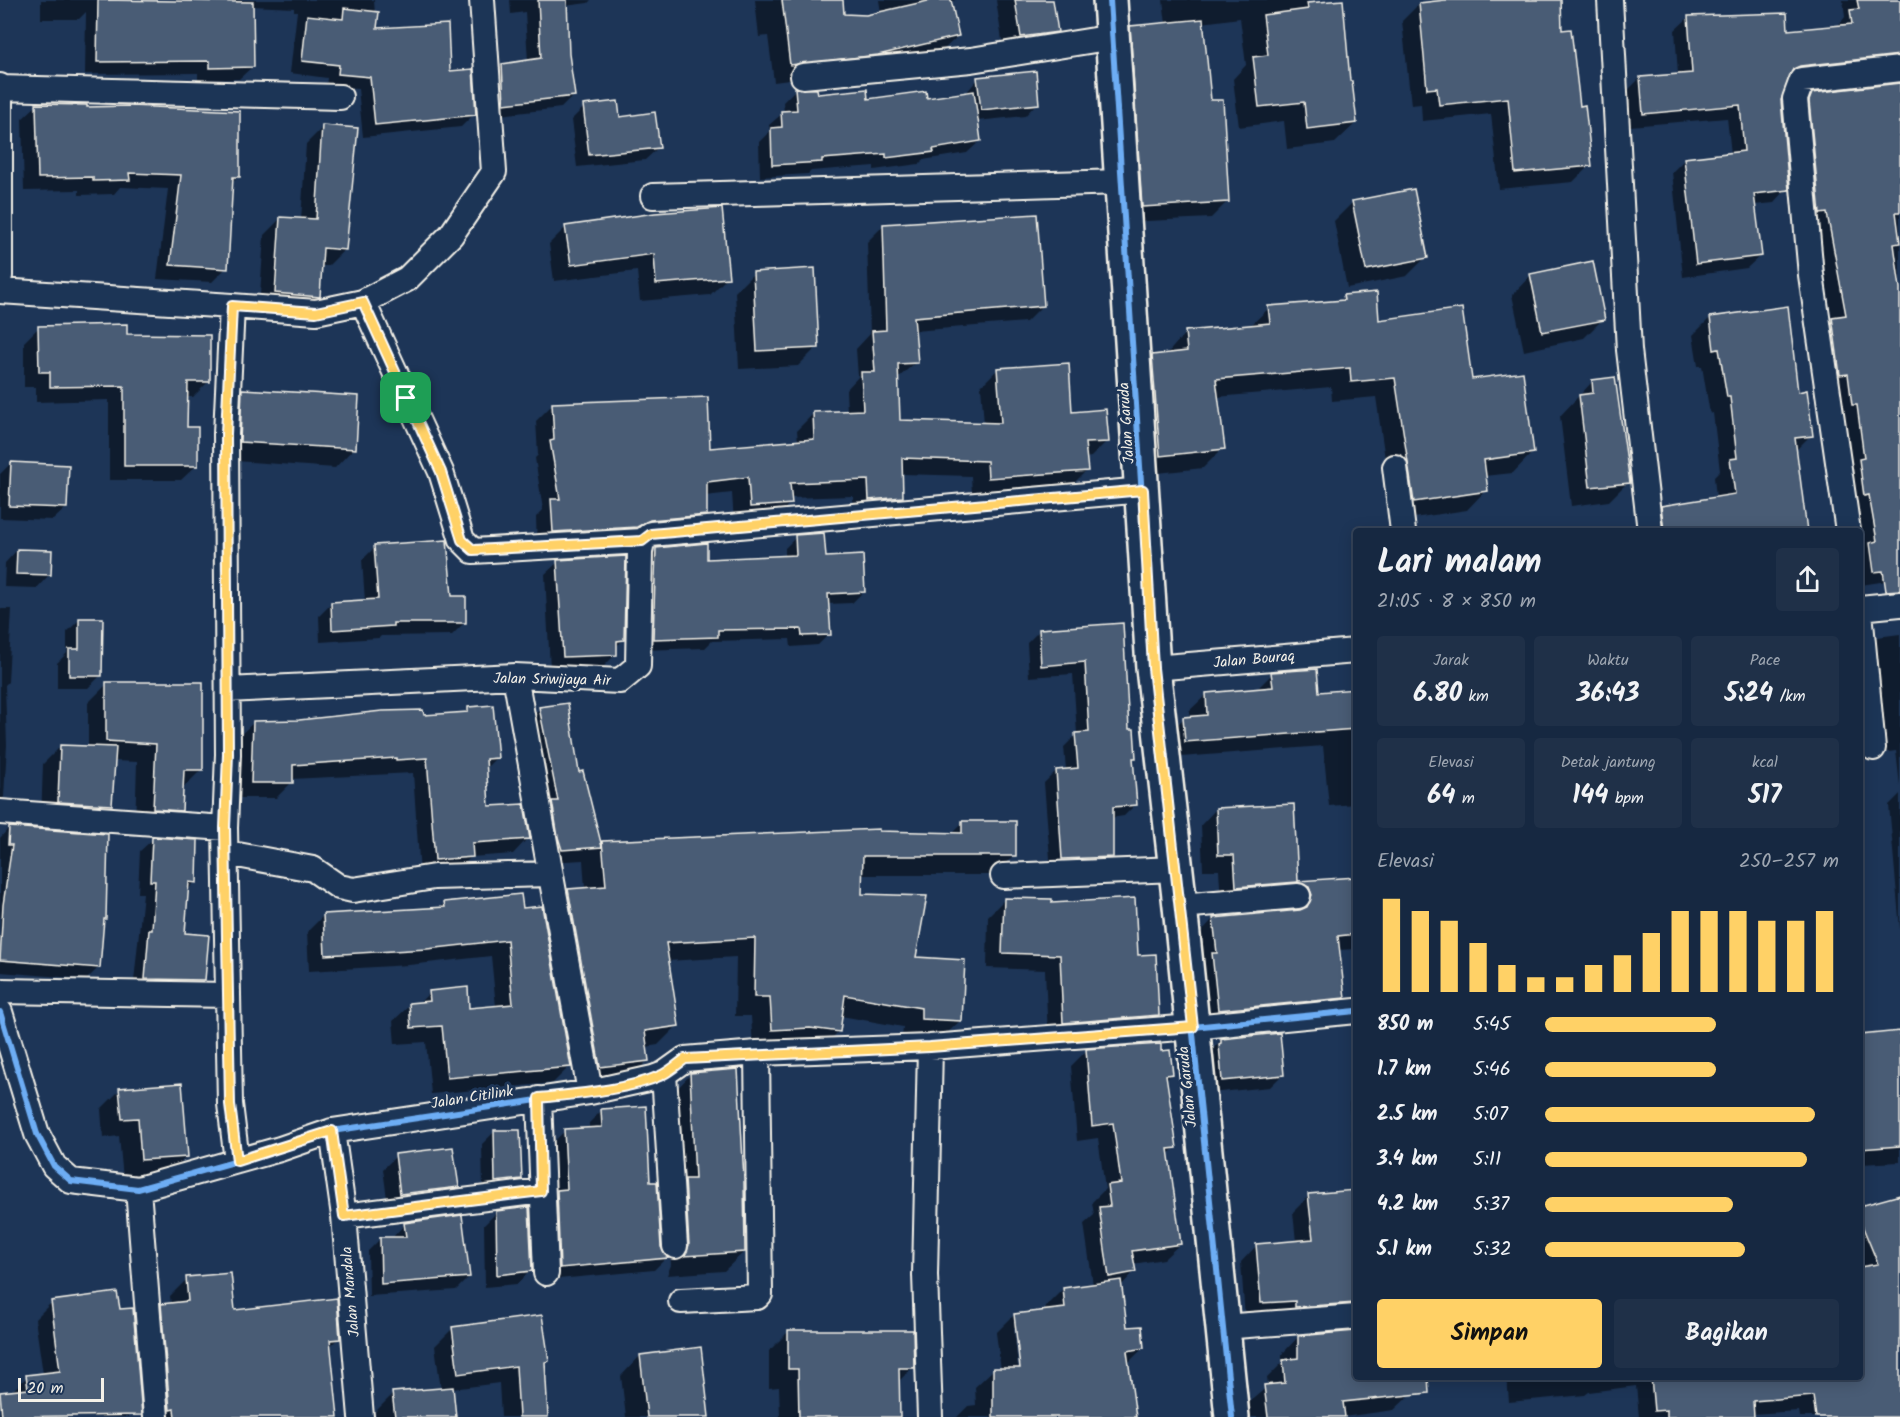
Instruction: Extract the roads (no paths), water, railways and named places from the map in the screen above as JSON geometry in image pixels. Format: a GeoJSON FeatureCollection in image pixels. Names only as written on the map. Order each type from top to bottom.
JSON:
{"type":"FeatureCollection","features":[{"type":"Feature","properties":{"kind":"street"},"geometry":{"type":"LineString","coordinates":[[0,291],[316,312],[363,302],[407,279],[451,235],[494,172],[482,0]]}},
{"type":"Feature","properties":{"kind":"street","name":"Jalan Garuda"},"geometry":{"type":"LineString","coordinates":[[1110,0],[1153,668],[1193,1027],[1232,1417]]}},
{"type":"Feature","properties":{"kind":"street"},"geometry":{"type":"LineString","coordinates":[[1610,0],[1629,350],[1650,528]]}},
{"type":"Feature","properties":{"kind":"street"},"geometry":{"type":"LineString","coordinates":[[803,76],[970,60],[1113,37]]}},
{"type":"Feature","properties":{"kind":"street"},"geometry":{"type":"LineString","coordinates":[[1848,528],[1811,275],[1795,99],[1802,80],[1900,69]]}},
{"type":"Feature","properties":{"kind":"street"},"geometry":{"type":"LineString","coordinates":[[0,276],[0,87],[339,97]]}},
{"type":"Feature","properties":{"kind":"street"},"geometry":{"type":"LineString","coordinates":[[653,196],[1122,182]]}},
{"type":"Feature","properties":{"kind":"street"},"geometry":{"type":"LineString","coordinates":[[363,302],[441,472],[462,540],[473,550],[642,541],[651,534],[1143,490]]}},
{"type":"Feature","properties":{"kind":"street"},"geometry":{"type":"LineString","coordinates":[[232,306],[226,434],[228,690],[225,828],[230,1104],[237,1161]]}},
{"type":"Feature","properties":{"kind":"street"},"geometry":{"type":"LineString","coordinates":[[1395,467],[1403,528]]}},
{"type":"Feature","properties":{"kind":"street","name":"Jalan Sriwijaya Air"},"geometry":{"type":"LineString","coordinates":[[228,690],[515,676],[620,681],[638,666],[642,541]]}},
{"type":"Feature","properties":{"kind":"street"},"geometry":{"type":"LineString","coordinates":[[1863,610],[1900,604]]}},
{"type":"Feature","properties":{"kind":"street"},"geometry":{"type":"LineString","coordinates":[[1863,642],[1873,748]]}},
{"type":"Feature","properties":{"kind":"street","name":"Jalan Bouraq"},"geometry":{"type":"LineString","coordinates":[[1153,668],[1353,651]]}},
{"type":"Feature","properties":{"kind":"street"},"geometry":{"type":"LineString","coordinates":[[515,676],[590,1092]]}},
{"type":"Feature","properties":{"kind":"street"},"geometry":{"type":"LineString","coordinates":[[0,812],[225,828]]}},
{"type":"Feature","properties":{"kind":"street"},"geometry":{"type":"LineString","coordinates":[[226,853],[313,869],[339,887],[353,890],[434,877],[550,874]]}},
{"type":"Feature","properties":{"kind":"street"},"geometry":{"type":"LineString","coordinates":[[1003,876],[1176,869]]}},
{"type":"Feature","properties":{"kind":"street"},"geometry":{"type":"LineString","coordinates":[[1180,906],[1298,896]]}},
{"type":"Feature","properties":{"kind":"street"},"geometry":{"type":"LineString","coordinates":[[0,991],[228,995]]}},
{"type":"Feature","properties":{"kind":"street","name":"Jalan Citilink"},"geometry":{"type":"LineString","coordinates":[[0,1012],[38,1134],[54,1166],[71,1181],[138,1189],[332,1131],[590,1092],[664,1074],[685,1059],[757,1053],[930,1047],[1193,1027],[1353,1011]]}},
{"type":"Feature","properties":{"kind":"street"},"geometry":{"type":"LineString","coordinates":[[930,1047],[925,1275],[930,1417]]}},
{"type":"Feature","properties":{"kind":"street"},"geometry":{"type":"LineString","coordinates":[[681,1301],[757,1297],[760,1294],[757,1053]]}},
{"type":"Feature","properties":{"kind":"street"},"geometry":{"type":"LineString","coordinates":[[664,1074],[675,1246]]}},
{"type":"Feature","properties":{"kind":"street"},"geometry":{"type":"LineString","coordinates":[[539,1098],[546,1273]]}},
{"type":"Feature","properties":{"kind":"street","name":"Jalan Mandala"},"geometry":{"type":"LineString","coordinates":[[332,1131],[344,1216],[361,1417]]}},
{"type":"Feature","properties":{"kind":"street"},"geometry":{"type":"LineString","coordinates":[[138,1189],[156,1417]]}},
{"type":"Feature","properties":{"kind":"street"},"geometry":{"type":"LineString","coordinates":[[344,1216],[541,1191]]}},
{"type":"Feature","properties":{"kind":"street"},"geometry":{"type":"LineString","coordinates":[[1222,1327],[1353,1317]]}}]}
